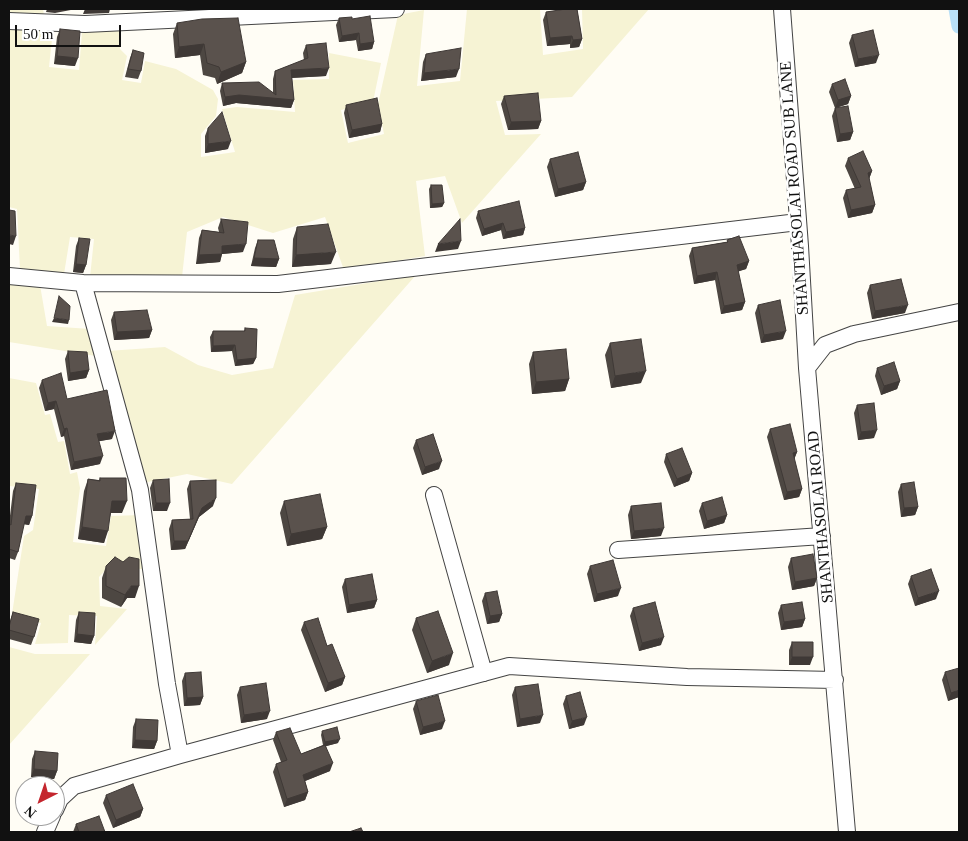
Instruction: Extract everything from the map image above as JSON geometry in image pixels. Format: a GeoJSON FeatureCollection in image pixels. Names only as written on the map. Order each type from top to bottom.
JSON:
{"type":"FeatureCollection","features":[{"type":"Feature","properties":{"kind":"street"},"geometry":{"type":"LineString","coordinates":[[9,22],[85,24],[396,9]]}},
{"type":"Feature","properties":{"kind":"street","name":"SHANTHASOLAI ROAD SUB LANE"},"geometry":{"type":"LineString","coordinates":[[782,9],[807,368]]}},
{"type":"Feature","properties":{"kind":"street"},"geometry":{"type":"LineString","coordinates":[[9,276],[82,283],[278,284],[798,222]]}},
{"type":"Feature","properties":{"kind":"street"},"geometry":{"type":"LineString","coordinates":[[82,283],[140,490],[180,755]]}},
{"type":"Feature","properties":{"kind":"street"},"geometry":{"type":"LineString","coordinates":[[807,368],[825,345],[854,334],[959,312]]}},
{"type":"Feature","properties":{"kind":"street","name":"SHANTHASOLAI ROAD"},"geometry":{"type":"LineString","coordinates":[[807,368],[847,832]]}},
{"type":"Feature","properties":{"kind":"street"},"geometry":{"type":"LineString","coordinates":[[434,495],[484,673]]}},
{"type":"Feature","properties":{"kind":"street"},"geometry":{"type":"LineString","coordinates":[[618,550],[822,536]]}},
{"type":"Feature","properties":{"kind":"street"},"geometry":{"type":"LineString","coordinates":[[65,794],[74,786],[180,755],[508,666],[687,677],[835,680]]}},
{"type":"Feature","properties":{"kind":"shaded area"},"geometry":{"type":"Polygon","coordinates":[[[9,9],[43,9],[45,21],[9,18],[9,9]]]}},
{"type":"Feature","properties":{"kind":"shaded area"},"geometry":{"type":"Polygon","coordinates":[[[467,9],[540,9],[543,55],[583,49],[582,9],[649,9],[572,97],[496,101],[505,135],[541,134],[462,223],[445,176],[416,181],[425,256],[344,270],[325,217],[273,233],[223,217],[187,232],[182,277],[90,277],[94,239],[70,237],[64,274],[20,269],[17,209],[9,207],[9,27],[53,30],[49,67],[79,70],[82,32],[120,28],[120,49],[127,56],[122,80],[141,83],[145,61],[176,69],[213,90],[218,99],[216,116],[201,134],[201,157],[235,152],[222,109],[237,107],[295,112],[293,80],[329,79],[329,53],[381,63],[373,102],[341,110],[348,143],[384,134],[378,104],[398,15],[424,10],[417,86],[460,81],[467,9]]]}},
{"type":"Feature","properties":{"kind":"shaded area"},"geometry":{"type":"Polygon","coordinates":[[[416,275],[232,484],[187,474],[143,483],[107,351],[165,347],[198,365],[232,375],[273,368],[295,295],[416,275]]]}},
{"type":"Feature","properties":{"kind":"shaded area"},"geometry":{"type":"Polygon","coordinates":[[[9,281],[40,285],[47,326],[90,329],[96,356],[9,342],[9,281]]]}},
{"type":"Feature","properties":{"kind":"shaded area"},"geometry":{"type":"Polygon","coordinates":[[[9,378],[36,383],[45,415],[50,414],[58,442],[64,441],[70,474],[77,472],[80,488],[73,542],[106,546],[111,516],[141,515],[148,570],[110,565],[99,577],[100,606],[127,609],[95,645],[97,616],[69,615],[68,643],[35,644],[41,623],[12,614],[24,536],[33,530],[39,489],[9,486],[9,378]]]}},
{"type":"Feature","properties":{"kind":"shaded area"},"geometry":{"type":"Polygon","coordinates":[[[9,647],[35,654],[90,654],[9,745],[9,647]]]}},
{"type":"Feature","properties":{"kind":"building"},"geometry":{"type":"Polygon","coordinates":[[[577,9],[582,39],[573,40],[572,36],[550,38],[546,12],[577,9]]]}},
{"type":"Feature","properties":{"kind":"building"},"geometry":{"type":"Polygon","coordinates":[[[370,16],[374,42],[360,44],[359,33],[342,36],[339,18],[352,17],[352,19],[370,16]]]}},
{"type":"Feature","properties":{"kind":"building"},"geometry":{"type":"Polygon","coordinates":[[[238,18],[246,62],[221,72],[219,67],[207,63],[204,44],[179,47],[177,23],[202,19],[238,18]]]}},
{"type":"Feature","properties":{"kind":"building"},"geometry":{"type":"Polygon","coordinates":[[[60,29],[80,31],[78,58],[57,56],[60,29]]]}},
{"type":"Feature","properties":{"kind":"building"},"geometry":{"type":"Polygon","coordinates":[[[873,30],[879,55],[858,59],[852,35],[873,30]]]}},
{"type":"Feature","properties":{"kind":"building"},"geometry":{"type":"Polygon","coordinates":[[[326,43],[329,68],[291,70],[294,100],[239,95],[225,97],[222,83],[259,82],[276,95],[275,71],[308,58],[306,45],[326,43]]]}},
{"type":"Feature","properties":{"kind":"building"},"geometry":{"type":"Polygon","coordinates":[[[461,48],[459,69],[424,73],[426,54],[461,48]]]}},
{"type":"Feature","properties":{"kind":"building"},"geometry":{"type":"Polygon","coordinates":[[[133,50],[144,53],[141,71],[128,69],[133,50]]]}},
{"type":"Feature","properties":{"kind":"building"},"geometry":{"type":"Polygon","coordinates":[[[845,79],[851,96],[838,100],[832,84],[845,79]]]}},
{"type":"Feature","properties":{"kind":"building"},"geometry":{"type":"Polygon","coordinates":[[[538,93],[541,121],[511,122],[504,96],[538,93]]]}},
{"type":"Feature","properties":{"kind":"building"},"geometry":{"type":"Polygon","coordinates":[[[377,98],[382,124],[352,130],[346,105],[377,98]]]}},
{"type":"Feature","properties":{"kind":"building"},"geometry":{"type":"Polygon","coordinates":[[[848,106],[853,132],[840,134],[835,108],[848,106]]]}},
{"type":"Feature","properties":{"kind":"building"},"geometry":{"type":"Polygon","coordinates":[[[222,112],[231,141],[208,144],[208,128],[222,112]]]}},
{"type":"Feature","properties":{"kind":"building"},"geometry":{"type":"Polygon","coordinates":[[[863,151],[872,171],[868,173],[875,205],[851,210],[846,190],[861,187],[848,158],[863,151]]]}},
{"type":"Feature","properties":{"kind":"building"},"geometry":{"type":"Polygon","coordinates":[[[578,152],[586,182],[558,189],[550,159],[578,152]]]}},
{"type":"Feature","properties":{"kind":"building"},"geometry":{"type":"Polygon","coordinates":[[[431,185],[442,185],[444,203],[432,204],[431,185]]]}},
{"type":"Feature","properties":{"kind":"building"},"geometry":{"type":"Polygon","coordinates":[[[519,201],[525,228],[506,232],[503,223],[484,229],[478,211],[519,201]]]}},
{"type":"Feature","properties":{"kind":"building"},"geometry":{"type":"Polygon","coordinates":[[[9,210],[15,211],[16,236],[9,235],[9,210]]]}},
{"type":"Feature","properties":{"kind":"building"},"geometry":{"type":"Polygon","coordinates":[[[221,219],[248,222],[246,244],[222,246],[222,254],[199,255],[202,230],[224,233],[221,219]]]}},
{"type":"Feature","properties":{"kind":"building"},"geometry":{"type":"Polygon","coordinates":[[[460,219],[461,241],[438,244],[460,219]]]}},
{"type":"Feature","properties":{"kind":"building"},"geometry":{"type":"Polygon","coordinates":[[[328,224],[336,252],[296,255],[297,227],[328,224]]]}},
{"type":"Feature","properties":{"kind":"building"},"geometry":{"type":"Polygon","coordinates":[[[739,236],[749,261],[737,265],[745,302],[724,306],[717,272],[697,276],[692,248],[728,242],[727,240],[739,236]]]}},
{"type":"Feature","properties":{"kind":"building"},"geometry":{"type":"Polygon","coordinates":[[[79,238],[90,239],[86,265],[76,264],[79,238]]]}},
{"type":"Feature","properties":{"kind":"building"},"geometry":{"type":"Polygon","coordinates":[[[258,240],[274,240],[279,259],[254,258],[258,240]]]}},
{"type":"Feature","properties":{"kind":"building"},"geometry":{"type":"Polygon","coordinates":[[[901,279],[908,305],[875,311],[870,285],[901,279]]]}},
{"type":"Feature","properties":{"kind":"building"},"geometry":{"type":"Polygon","coordinates":[[[59,296],[70,306],[69,320],[54,318],[59,296]]]}},
{"type":"Feature","properties":{"kind":"building"},"geometry":{"type":"Polygon","coordinates":[[[780,300],[786,331],[764,335],[758,305],[780,300]]]}},
{"type":"Feature","properties":{"kind":"building"},"geometry":{"type":"Polygon","coordinates":[[[147,310],[152,330],[117,332],[114,312],[147,310]]]}},
{"type":"Feature","properties":{"kind":"building"},"geometry":{"type":"Polygon","coordinates":[[[245,328],[257,329],[256,358],[237,360],[235,345],[213,346],[213,331],[245,331],[245,328]]]}},
{"type":"Feature","properties":{"kind":"building"},"geometry":{"type":"Polygon","coordinates":[[[641,339],[646,371],[615,376],[610,343],[641,339]]]}},
{"type":"Feature","properties":{"kind":"building"},"geometry":{"type":"Polygon","coordinates":[[[566,349],[569,379],[536,382],[533,352],[566,349]]]}},
{"type":"Feature","properties":{"kind":"building"},"geometry":{"type":"Polygon","coordinates":[[[68,351],[87,352],[89,370],[70,373],[68,351]]]}},
{"type":"Feature","properties":{"kind":"building"},"geometry":{"type":"Polygon","coordinates":[[[894,362],[900,381],[884,386],[877,368],[894,362]]]}},
{"type":"Feature","properties":{"kind":"building"},"geometry":{"type":"Polygon","coordinates":[[[61,373],[67,399],[107,390],[115,431],[97,434],[103,456],[74,462],[67,428],[64,429],[56,401],[48,403],[42,380],[61,373]]]}},
{"type":"Feature","properties":{"kind":"building"},"geometry":{"type":"Polygon","coordinates":[[[874,403],[877,430],[861,432],[857,405],[874,403]]]}},
{"type":"Feature","properties":{"kind":"building"},"geometry":{"type":"Polygon","coordinates":[[[790,424],[797,452],[793,453],[802,489],[787,492],[770,429],[790,424]]]}},
{"type":"Feature","properties":{"kind":"building"},"geometry":{"type":"Polygon","coordinates":[[[433,434],[442,461],[425,467],[416,440],[433,434]]]}},
{"type":"Feature","properties":{"kind":"building"},"geometry":{"type":"Polygon","coordinates":[[[682,448],[692,473],[677,479],[666,454],[682,448]]]}},
{"type":"Feature","properties":{"kind":"building"},"geometry":{"type":"Polygon","coordinates":[[[100,478],[126,478],[127,501],[112,501],[108,531],[82,527],[88,479],[100,481],[100,478]]]}},
{"type":"Feature","properties":{"kind":"building"},"geometry":{"type":"Polygon","coordinates":[[[169,479],[170,503],[156,503],[153,480],[169,479]]]}},
{"type":"Feature","properties":{"kind":"building"},"geometry":{"type":"Polygon","coordinates":[[[216,480],[216,498],[202,508],[188,541],[174,541],[172,520],[193,519],[190,481],[216,480]]]}},
{"type":"Feature","properties":{"kind":"building"},"geometry":{"type":"Polygon","coordinates":[[[914,482],[918,507],[904,508],[901,484],[914,482]]]}},
{"type":"Feature","properties":{"kind":"building"},"geometry":{"type":"Polygon","coordinates":[[[16,483],[36,485],[32,516],[26,516],[18,552],[9,549],[9,524],[11,525],[16,483]]]}},
{"type":"Feature","properties":{"kind":"building"},"geometry":{"type":"Polygon","coordinates":[[[320,494],[327,527],[291,534],[284,501],[320,494]]]}},
{"type":"Feature","properties":{"kind":"building"},"geometry":{"type":"Polygon","coordinates":[[[722,497],[727,515],[707,521],[702,503],[722,497]]]}},
{"type":"Feature","properties":{"kind":"building"},"geometry":{"type":"Polygon","coordinates":[[[661,503],[664,528],[634,531],[631,506],[661,503]]]}},
{"type":"Feature","properties":{"kind":"building"},"geometry":{"type":"Polygon","coordinates":[[[813,554],[817,578],[795,582],[791,558],[813,554]]]}},
{"type":"Feature","properties":{"kind":"building"},"geometry":{"type":"Polygon","coordinates":[[[115,557],[123,562],[129,557],[139,559],[139,586],[131,586],[125,595],[106,586],[106,566],[115,557]]]}},
{"type":"Feature","properties":{"kind":"building"},"geometry":{"type":"Polygon","coordinates":[[[613,560],[621,588],[597,594],[590,566],[613,560]]]}},
{"type":"Feature","properties":{"kind":"building"},"geometry":{"type":"Polygon","coordinates":[[[931,569],[939,591],[918,598],[911,576],[931,569]]]}},
{"type":"Feature","properties":{"kind":"building"},"geometry":{"type":"Polygon","coordinates":[[[372,574],[377,600],[349,605],[345,579],[372,574]]]}},
{"type":"Feature","properties":{"kind":"building"},"geometry":{"type":"Polygon","coordinates":[[[497,591],[502,614],[490,616],[485,593],[497,591]]]}},
{"type":"Feature","properties":{"kind":"building"},"geometry":{"type":"Polygon","coordinates":[[[655,602],[664,637],[642,643],[633,608],[655,602]]]}},
{"type":"Feature","properties":{"kind":"building"},"geometry":{"type":"Polygon","coordinates":[[[802,602],[805,619],[784,622],[781,605],[802,602]]]}},
{"type":"Feature","properties":{"kind":"building"},"geometry":{"type":"Polygon","coordinates":[[[438,611],[453,653],[432,661],[416,618],[438,611]]]}},
{"type":"Feature","properties":{"kind":"building"},"geometry":{"type":"Polygon","coordinates":[[[13,612],[39,619],[34,637],[9,630],[13,612]]]}},
{"type":"Feature","properties":{"kind":"building"},"geometry":{"type":"Polygon","coordinates":[[[79,612],[95,613],[94,636],[77,634],[79,612]]]}},
{"type":"Feature","properties":{"kind":"building"},"geometry":{"type":"Polygon","coordinates":[[[318,618],[327,646],[332,644],[345,677],[328,683],[304,622],[318,618]]]}},
{"type":"Feature","properties":{"kind":"building"},"geometry":{"type":"Polygon","coordinates":[[[792,642],[813,642],[813,657],[792,657],[792,642]]]}},
{"type":"Feature","properties":{"kind":"building"},"geometry":{"type":"Polygon","coordinates":[[[959,668],[959,690],[951,693],[945,672],[959,668]]]}},
{"type":"Feature","properties":{"kind":"building"},"geometry":{"type":"Polygon","coordinates":[[[201,672],[203,697],[187,698],[185,673],[201,672]]]}},
{"type":"Feature","properties":{"kind":"building"},"geometry":{"type":"Polygon","coordinates":[[[266,683],[270,711],[244,715],[240,687],[266,683]]]}},
{"type":"Feature","properties":{"kind":"building"},"geometry":{"type":"Polygon","coordinates":[[[538,684],[543,715],[520,719],[515,687],[538,684]]]}},
{"type":"Feature","properties":{"kind":"building"},"geometry":{"type":"Polygon","coordinates":[[[580,692],[587,717],[572,721],[566,696],[580,692]]]}},
{"type":"Feature","properties":{"kind":"building"},"geometry":{"type":"Polygon","coordinates":[[[438,695],[445,721],[423,727],[416,701],[438,695]]]}},
{"type":"Feature","properties":{"kind":"building"},"geometry":{"type":"Polygon","coordinates":[[[136,719],[158,720],[157,741],[135,740],[136,719]]]}},
{"type":"Feature","properties":{"kind":"building"},"geometry":{"type":"Polygon","coordinates":[[[337,727],[340,739],[325,742],[322,731],[337,727]]]}},
{"type":"Feature","properties":{"kind":"building"},"geometry":{"type":"Polygon","coordinates":[[[290,728],[301,754],[325,745],[333,763],[303,775],[308,792],[287,799],[276,764],[287,760],[276,732],[290,728]]]}},
{"type":"Feature","properties":{"kind":"building"},"geometry":{"type":"Polygon","coordinates":[[[35,751],[58,753],[57,771],[34,769],[35,751]]]}},
{"type":"Feature","properties":{"kind":"building"},"geometry":{"type":"Polygon","coordinates":[[[133,784],[143,809],[116,820],[106,795],[133,784]]]}},
{"type":"Feature","properties":{"kind":"building"},"geometry":{"type":"Polygon","coordinates":[[[99,816],[105,832],[79,832],[76,824],[99,816]]]}},
{"type":"Feature","properties":{"kind":"building"},"geometry":{"type":"Polygon","coordinates":[[[361,828],[363,832],[349,832],[361,828]]]}},
{"type":"Feature","properties":{"kind":"waterway"},"geometry":{"type":"LineString","coordinates":[[956,9],[959,26]]}}]}
